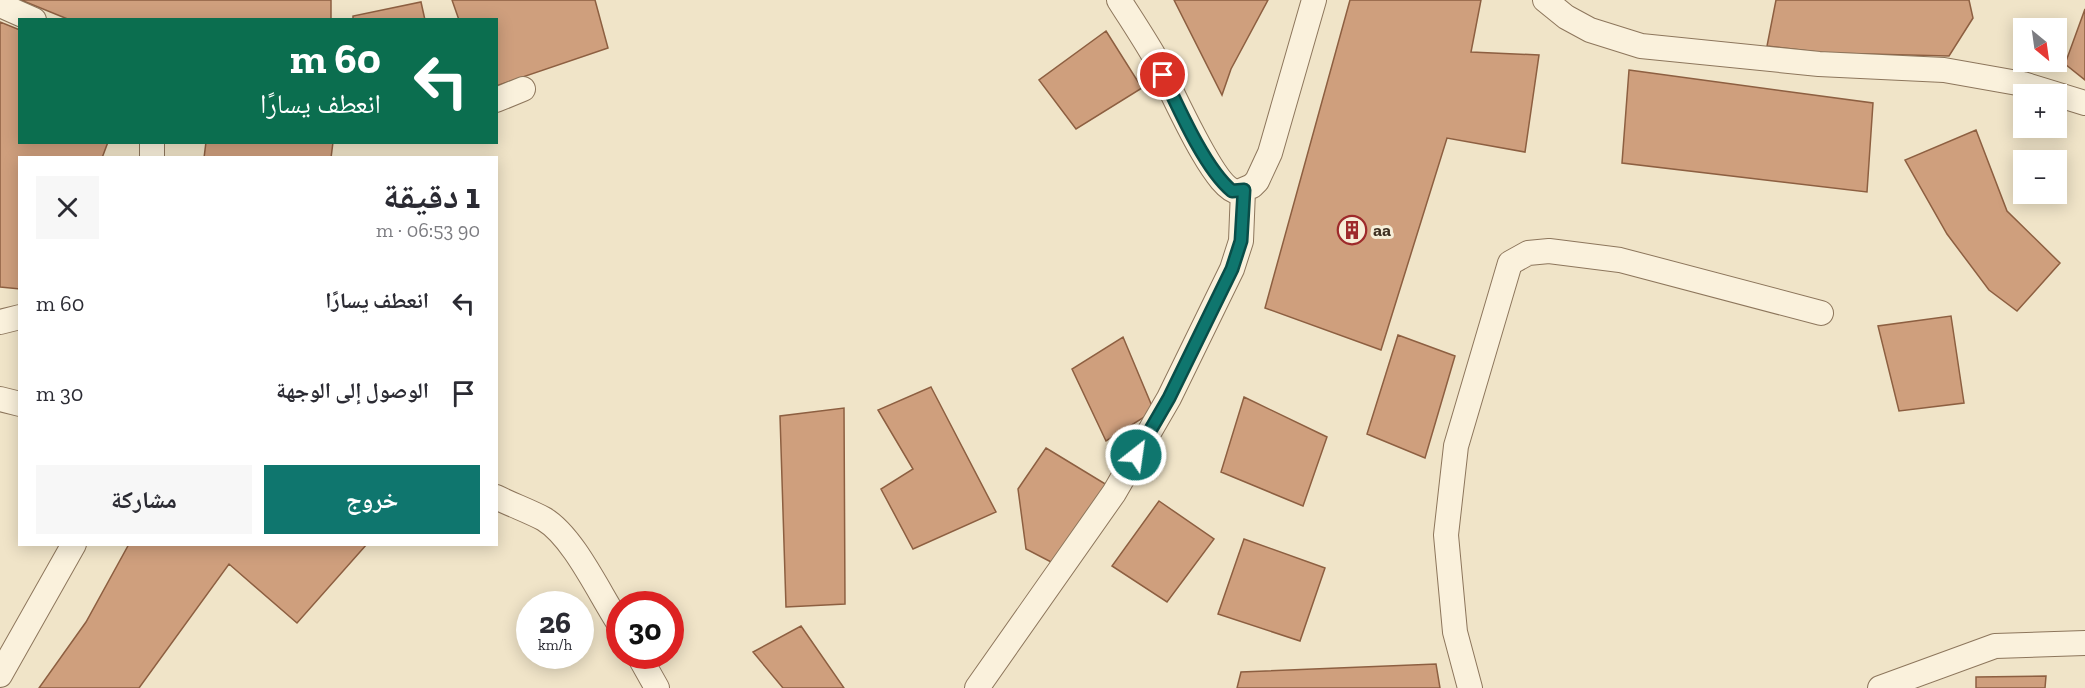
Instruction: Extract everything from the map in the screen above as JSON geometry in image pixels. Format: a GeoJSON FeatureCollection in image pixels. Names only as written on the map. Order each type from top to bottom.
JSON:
{"type":"FeatureCollection","features":[{"type":"Feature","properties":{"kind":"street"},"geometry":{"type":"LineString","coordinates":[[1119,0],[1155,57],[1180,111],[1217,174],[1232,191],[1244,190],[1257,182],[1270,153],[1314,0]]}},
{"type":"Feature","properties":{"kind":"street"},"geometry":{"type":"LineString","coordinates":[[1545,0],[1566,17],[1590,30],[1641,46],[1819,64],[1944,70],[2023,84],[2085,103]]}},
{"type":"Feature","properties":{"kind":"street"},"geometry":{"type":"LineString","coordinates":[[0,5],[29,18]]}},
{"type":"Feature","properties":{"kind":"street"},"geometry":{"type":"LineString","coordinates":[[498,99],[524,89]]}},
{"type":"Feature","properties":{"kind":"street"},"geometry":{"type":"LineString","coordinates":[[977,688],[1114,493],[1169,398],[1232,269],[1241,241],[1244,190]]}},
{"type":"Feature","properties":{"kind":"street"},"geometry":{"type":"LineString","coordinates":[[1470,688],[1455,632],[1446,535],[1456,446],[1510,263],[1528,253],[1549,251],[1620,260],[1821,313]]}},
{"type":"Feature","properties":{"kind":"street"},"geometry":{"type":"LineString","coordinates":[[0,322],[18,318]]}},
{"type":"Feature","properties":{"kind":"street"},"geometry":{"type":"LineString","coordinates":[[0,399],[18,404]]}},
{"type":"Feature","properties":{"kind":"street"},"geometry":{"type":"LineString","coordinates":[[498,499],[546,520],[559,532],[578,554],[606,601]]}},
{"type":"Feature","properties":{"kind":"street"},"geometry":{"type":"LineString","coordinates":[[0,675],[73,546]]}},
{"type":"Feature","properties":{"kind":"street"},"geometry":{"type":"LineString","coordinates":[[1880,688],[1995,646],[2085,643]]}},
{"type":"Feature","properties":{"kind":"street"},"geometry":{"type":"LineString","coordinates":[[646,669],[657,688]]}},
{"type":"Feature","properties":{"kind":"building"},"geometry":{"type":"Polygon","coordinates":[[[21,0],[331,0],[331,18],[65,18],[21,0]]]}},
{"type":"Feature","properties":{"kind":"building"},"geometry":{"type":"Polygon","coordinates":[[[452,0],[595,0],[608,48],[498,85],[498,18],[458,18],[452,0]]]}},
{"type":"Feature","properties":{"kind":"building"},"geometry":{"type":"Polygon","coordinates":[[[1174,0],[1268,0],[1231,69],[1222,95],[1174,0]]]}},
{"type":"Feature","properties":{"kind":"building","name":"aa"},"geometry":{"type":"Polygon","coordinates":[[[1350,0],[1481,0],[1471,52],[1539,55],[1525,152],[1447,138],[1381,350],[1265,308],[1350,0]]]}},
{"type":"Feature","properties":{"kind":"building"},"geometry":{"type":"Polygon","coordinates":[[[1776,0],[1969,0],[1973,18],[1949,56],[1826,53],[1767,46],[1776,0]]]}},
{"type":"Feature","properties":{"kind":"building"},"geometry":{"type":"Polygon","coordinates":[[[421,2],[425,18],[353,18],[353,16],[421,2]]]}},
{"type":"Feature","properties":{"kind":"building"},"geometry":{"type":"Polygon","coordinates":[[[2085,9],[2085,80],[2067,66],[2067,58],[2085,9]]]}},
{"type":"Feature","properties":{"kind":"building"},"geometry":{"type":"Polygon","coordinates":[[[0,22],[18,29],[18,144],[107,144],[103,156],[18,156],[18,289],[0,287],[0,22]]]}},
{"type":"Feature","properties":{"kind":"building"},"geometry":{"type":"Polygon","coordinates":[[[1106,31],[1142,88],[1076,129],[1039,80],[1106,31]]]}},
{"type":"Feature","properties":{"kind":"building"},"geometry":{"type":"Polygon","coordinates":[[[1629,70],[1873,103],[1867,192],[1622,163],[1629,70]]]}},
{"type":"Feature","properties":{"kind":"building"},"geometry":{"type":"Polygon","coordinates":[[[1976,130],[2007,211],[2060,263],[2017,311],[1989,290],[1947,234],[1905,160],[1976,130]]]}},
{"type":"Feature","properties":{"kind":"building"},"geometry":{"type":"Polygon","coordinates":[[[206,144],[333,144],[331,156],[204,156],[206,144]]]}},
{"type":"Feature","properties":{"kind":"building"},"geometry":{"type":"Polygon","coordinates":[[[1951,316],[1964,403],[1899,411],[1878,326],[1951,316]]]}},
{"type":"Feature","properties":{"kind":"building"},"geometry":{"type":"Polygon","coordinates":[[[1398,335],[1455,356],[1425,458],[1367,434],[1398,335]]]}},
{"type":"Feature","properties":{"kind":"building"},"geometry":{"type":"Polygon","coordinates":[[[1123,337],[1154,411],[1106,441],[1072,369],[1123,337]]]}},
{"type":"Feature","properties":{"kind":"building"},"geometry":{"type":"Polygon","coordinates":[[[931,387],[996,512],[913,549],[881,489],[913,469],[878,410],[931,387]]]}},
{"type":"Feature","properties":{"kind":"building"},"geometry":{"type":"Polygon","coordinates":[[[1244,397],[1327,437],[1303,506],[1221,472],[1244,397]]]}},
{"type":"Feature","properties":{"kind":"building"},"geometry":{"type":"Polygon","coordinates":[[[844,408],[845,604],[786,607],[780,416],[844,408]]]}},
{"type":"Feature","properties":{"kind":"building"},"geometry":{"type":"Polygon","coordinates":[[[1046,448],[1107,485],[1053,563],[1026,549],[1018,489],[1046,448]]]}},
{"type":"Feature","properties":{"kind":"building"},"geometry":{"type":"Polygon","coordinates":[[[1159,501],[1214,539],[1167,602],[1112,566],[1159,501]]]}},
{"type":"Feature","properties":{"kind":"building"},"geometry":{"type":"Polygon","coordinates":[[[1244,539],[1325,568],[1300,641],[1218,614],[1244,539]]]}},
{"type":"Feature","properties":{"kind":"building"},"geometry":{"type":"Polygon","coordinates":[[[128,546],[365,546],[297,623],[229,564],[139,688],[39,688],[86,622],[128,546]]]}},
{"type":"Feature","properties":{"kind":"building"},"geometry":{"type":"Polygon","coordinates":[[[801,626],[844,688],[783,688],[753,652],[801,626]]]}},
{"type":"Feature","properties":{"kind":"building"},"geometry":{"type":"Polygon","coordinates":[[[1436,664],[1440,688],[1237,688],[1241,672],[1436,664]]]}},
{"type":"Feature","properties":{"kind":"building"},"geometry":{"type":"Polygon","coordinates":[[[2046,676],[2045,688],[1976,688],[1976,677],[2046,676]]]}},
{"type":"Feature","properties":{"kind":"place","name":"aa"},"geometry":{"type":"Point","coordinates":[1352,230]}},
{"type":"Feature","properties":{"kind":"route"},"geometry":{"type":"LineString","coordinates":[[1136,455],[1169,398],[1214,310],[1232,269],[1241,241],[1244,190],[1232,191],[1217,174],[1180,111],[1163,75]]}}]}
